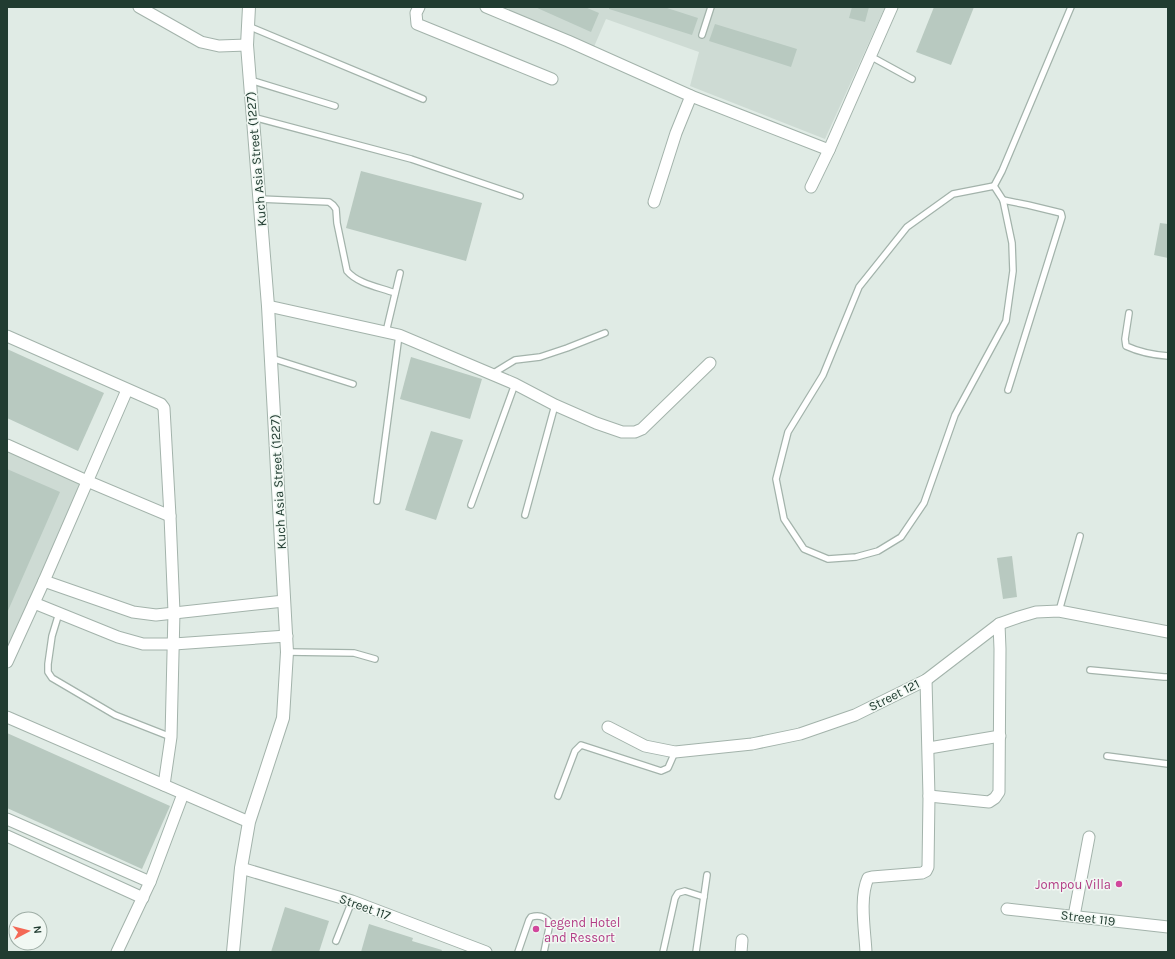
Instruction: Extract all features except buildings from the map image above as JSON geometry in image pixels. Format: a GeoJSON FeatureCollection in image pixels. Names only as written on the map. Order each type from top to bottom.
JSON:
{"type":"FeatureCollection","features":[{"type":"Feature","properties":{"kind":"street"},"geometry":{"type":"LineString","coordinates":[[139,7],[201,42],[218,46],[247,46]]}},
{"type":"Feature","properties":{"kind":"street","name":"Kuch Asia Street (1227)"},"geometry":{"type":"LineString","coordinates":[[232,952],[241,868],[249,822],[283,718],[287,652],[268,306],[247,46],[249,7]]}},
{"type":"Feature","properties":{"kind":"street"},"geometry":{"type":"LineString","coordinates":[[419,7],[416,13],[417,24],[552,79]]}},
{"type":"Feature","properties":{"kind":"street"},"geometry":{"type":"LineString","coordinates":[[486,7],[691,96],[829,150]]}},
{"type":"Feature","properties":{"kind":"street"},"geometry":{"type":"LineString","coordinates":[[811,187],[829,150],[892,7]]}},
{"type":"Feature","properties":{"kind":"street"},"geometry":{"type":"LineString","coordinates":[[654,202],[676,133],[691,96]]}},
{"type":"Feature","properties":{"kind":"street"},"geometry":{"type":"LineString","coordinates":[[268,306],[399,335],[515,384],[555,405],[596,423],[622,432],[635,432],[649,424],[710,363]]}},
{"type":"Feature","properties":{"kind":"street"},"geometry":{"type":"LineString","coordinates":[[7,336],[161,404],[164,408],[174,612],[171,737],[164,785]]}},
{"type":"Feature","properties":{"kind":"street"},"geometry":{"type":"LineString","coordinates":[[7,662],[127,390]]}},
{"type":"Feature","properties":{"kind":"street"},"geometry":{"type":"LineString","coordinates":[[7,445],[170,516]]}},
{"type":"Feature","properties":{"kind":"street"},"geometry":{"type":"LineString","coordinates":[[44,581],[133,612],[156,615],[284,601]]}},
{"type":"Feature","properties":{"kind":"street"},"geometry":{"type":"LineString","coordinates":[[34,603],[124,639],[142,644],[174,644],[287,636]]}},
{"type":"Feature","properties":{"kind":"street","name":"Street 121"},"geometry":{"type":"LineString","coordinates":[[608,727],[645,746],[676,752],[752,744],[800,734],[855,715],[926,680],[998,624],[1036,612],[1059,611],[1168,632]]}},
{"type":"Feature","properties":{"kind":"street"},"geometry":{"type":"LineString","coordinates":[[929,796],[989,802],[995,798],[999,792],[1000,649],[998,624]]}},
{"type":"Feature","properties":{"kind":"street"},"geometry":{"type":"LineString","coordinates":[[866,952],[863,900],[865,884],[868,878],[922,873],[926,871],[928,867],[929,748],[926,680]]}},
{"type":"Feature","properties":{"kind":"street"},"geometry":{"type":"LineString","coordinates":[[7,716],[249,822]]}},
{"type":"Feature","properties":{"kind":"street"},"geometry":{"type":"LineString","coordinates":[[929,748],[1000,736]]}},
{"type":"Feature","properties":{"kind":"street"},"geometry":{"type":"LineString","coordinates":[[117,952],[150,882],[183,794]]}},
{"type":"Feature","properties":{"kind":"street"},"geometry":{"type":"LineString","coordinates":[[7,819],[150,882]]}},
{"type":"Feature","properties":{"kind":"street"},"geometry":{"type":"LineString","coordinates":[[7,836],[143,898]]}},
{"type":"Feature","properties":{"kind":"street"},"geometry":{"type":"LineString","coordinates":[[1074,916],[1089,837]]}},
{"type":"Feature","properties":{"kind":"street","name":"Street 117"},"geometry":{"type":"LineString","coordinates":[[241,868],[352,901],[486,952]]}},
{"type":"Feature","properties":{"kind":"street","name":"Street 119"},"geometry":{"type":"LineString","coordinates":[[1007,909],[1168,927]]}},
{"type":"Feature","properties":{"kind":"street"},"geometry":{"type":"LineString","coordinates":[[741,952],[742,940]]}},
{"type":"Feature","properties":{"kind":"lane"},"geometry":{"type":"LineString","coordinates":[[702,35],[711,7]]}},
{"type":"Feature","properties":{"kind":"lane"},"geometry":{"type":"LineString","coordinates":[[994,186],[1002,171],[1070,7]]}},
{"type":"Feature","properties":{"kind":"lane"},"geometry":{"type":"LineString","coordinates":[[248,26],[423,99]]}},
{"type":"Feature","properties":{"kind":"lane"},"geometry":{"type":"LineString","coordinates":[[870,56],[912,79]]}},
{"type":"Feature","properties":{"kind":"lane"},"geometry":{"type":"LineString","coordinates":[[250,80],[335,106]]}},
{"type":"Feature","properties":{"kind":"lane"},"geometry":{"type":"LineString","coordinates":[[253,116],[411,159],[520,196]]}},
{"type":"Feature","properties":{"kind":"lane"},"geometry":{"type":"LineString","coordinates":[[994,186],[1002,200],[1012,243],[1013,271],[1006,321],[955,415],[924,503],[901,537],[878,552],[856,557],[828,559],[804,549],[784,519],[776,479],[788,432],[823,375],[859,288],[907,227],[953,194],[994,186]]}},
{"type":"Feature","properties":{"kind":"lane"},"geometry":{"type":"LineString","coordinates":[[260,199],[329,202],[333,204],[336,209],[337,223],[347,271],[358,280],[395,293]]}},
{"type":"Feature","properties":{"kind":"lane"},"geometry":{"type":"LineString","coordinates":[[1002,200],[1061,214],[1062,218],[1008,390]]}},
{"type":"Feature","properties":{"kind":"lane"},"geometry":{"type":"LineString","coordinates":[[386,332],[400,273]]}},
{"type":"Feature","properties":{"kind":"lane"},"geometry":{"type":"LineString","coordinates":[[1129,313],[1124,339],[1126,346],[1151,354],[1168,356]]}},
{"type":"Feature","properties":{"kind":"lane"},"geometry":{"type":"LineString","coordinates":[[491,374],[515,360],[540,357],[605,333]]}},
{"type":"Feature","properties":{"kind":"lane"},"geometry":{"type":"LineString","coordinates":[[377,502],[399,335]]}},
{"type":"Feature","properties":{"kind":"lane"},"geometry":{"type":"LineString","coordinates":[[271,358],[353,384]]}},
{"type":"Feature","properties":{"kind":"lane"},"geometry":{"type":"LineString","coordinates":[[471,505],[515,384]]}},
{"type":"Feature","properties":{"kind":"lane"},"geometry":{"type":"LineString","coordinates":[[525,515],[555,405]]}},
{"type":"Feature","properties":{"kind":"lane"},"geometry":{"type":"LineString","coordinates":[[1059,611],[1080,536]]}},
{"type":"Feature","properties":{"kind":"lane"},"geometry":{"type":"LineString","coordinates":[[59,613],[52,636],[48,664],[48,672],[52,678],[115,714],[171,737]]}},
{"type":"Feature","properties":{"kind":"lane"},"geometry":{"type":"LineString","coordinates":[[287,652],[354,653],[375,659]]}},
{"type":"Feature","properties":{"kind":"lane"},"geometry":{"type":"LineString","coordinates":[[1090,670],[1164,677],[1168,676]]}},
{"type":"Feature","properties":{"kind":"lane"},"geometry":{"type":"LineString","coordinates":[[558,796],[575,752],[581,745],[661,771],[668,768],[676,752]]}},
{"type":"Feature","properties":{"kind":"lane"},"geometry":{"type":"LineString","coordinates":[[1107,756],[1168,764]]}},
{"type":"Feature","properties":{"kind":"lane"},"geometry":{"type":"LineString","coordinates":[[696,952],[707,875]]}},
{"type":"Feature","properties":{"kind":"lane"},"geometry":{"type":"LineString","coordinates":[[663,952],[675,898],[678,893],[685,891],[704,897]]}},
{"type":"Feature","properties":{"kind":"lane"},"geometry":{"type":"LineString","coordinates":[[336,941],[352,901]]}},
{"type":"Feature","properties":{"kind":"lane"},"geometry":{"type":"LineString","coordinates":[[518,952],[528,920],[530,917],[541,916],[550,923],[544,952]]}},
{"type":"Feature","properties":{"kind":"shaded area"},"geometry":{"type":"Polygon","coordinates":[[[496,7],[885,7],[825,139],[690,86],[699,52],[606,19],[593,49],[496,7]]]}},
{"type":"Feature","properties":{"kind":"shaded area"},"geometry":{"type":"Polygon","coordinates":[[[7,444],[90,481],[7,667],[7,444]]]}},
{"type":"Feature","properties":{"kind":"place","name":"Jompou Villa"},"geometry":{"type":"Point","coordinates":[1119,884]}},
{"type":"Feature","properties":{"kind":"place","name":"Legend Hotel and Ressort"},"geometry":{"type":"Point","coordinates":[536,929]}}]}
